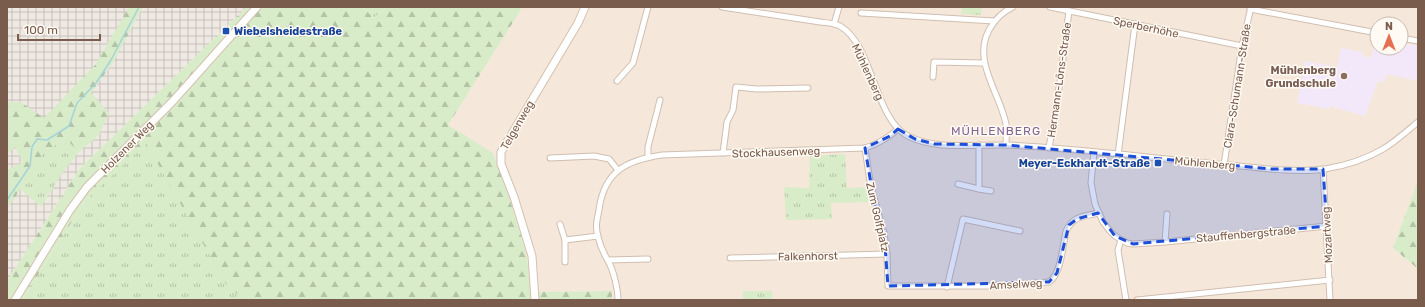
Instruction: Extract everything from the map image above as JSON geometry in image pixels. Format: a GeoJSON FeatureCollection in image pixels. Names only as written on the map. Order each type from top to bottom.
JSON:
{"type":"FeatureCollection","features":[{"type":"Feature","properties":{"kind":"main road","name":"Holzener Weg"},"geometry":{"type":"LineString","coordinates":[[15,300],[70,210],[86,187],[173,101],[256,7]]}},
{"type":"Feature","properties":{"kind":"main road","name":"Telgenweg"},"geometry":{"type":"LineString","coordinates":[[535,300],[532,256],[514,197],[501,164],[501,152],[578,23],[584,7]]}},
{"type":"Feature","properties":{"kind":"street"},"geometry":{"type":"LineString","coordinates":[[617,81],[633,63],[648,7]]}},
{"type":"Feature","properties":{"kind":"street","name":"Mühlenberg"},"geometry":{"type":"LineString","coordinates":[[722,7],[834,24],[841,27],[853,39],[890,117],[898,129],[906,135],[935,144],[1006,145],[1118,154],[1224,165],[1278,169],[1323,169],[1354,161],[1383,149],[1418,122]]}},
{"type":"Feature","properties":{"kind":"street"},"geometry":{"type":"LineString","coordinates":[[834,24],[839,7]]}},
{"type":"Feature","properties":{"kind":"street"},"geometry":{"type":"LineString","coordinates":[[1006,145],[1006,124],[984,63],[983,49],[987,34],[994,21],[1001,14],[1013,7]]}},
{"type":"Feature","properties":{"kind":"street","name":"Sperberhöhe"},"geometry":{"type":"LineString","coordinates":[[1050,7],[1242,46]]}},
{"type":"Feature","properties":{"kind":"street"},"geometry":{"type":"LineString","coordinates":[[1250,8],[1369,32]]}},
{"type":"Feature","properties":{"kind":"street","name":"Clara-Schumann-Straße"},"geometry":{"type":"LineString","coordinates":[[1224,165],[1242,46],[1250,8]]}},
{"type":"Feature","properties":{"kind":"street","name":"Hermann-Löns-Straße"},"geometry":{"type":"LineString","coordinates":[[1049,148],[1060,82],[1069,11]]}},
{"type":"Feature","properties":{"kind":"street"},"geometry":{"type":"LineString","coordinates":[[861,13],[994,21]]}},
{"type":"Feature","properties":{"kind":"street"},"geometry":{"type":"LineString","coordinates":[[1118,154],[1135,24]]}},
{"type":"Feature","properties":{"kind":"street"},"geometry":{"type":"LineString","coordinates":[[933,77],[934,62],[984,63]]}},
{"type":"Feature","properties":{"kind":"street"},"geometry":{"type":"LineString","coordinates":[[723,153],[727,122],[734,110],[736,87],[808,88]]}},
{"type":"Feature","properties":{"kind":"street"},"geometry":{"type":"LineString","coordinates":[[648,157],[648,147],[660,100]]}},
{"type":"Feature","properties":{"kind":"street","name":"Stockhausenweg"},"geometry":{"type":"LineString","coordinates":[[618,300],[615,282],[598,236],[596,222],[600,200],[610,180],[618,170],[629,163],[648,157],[675,154],[865,148],[890,136],[898,129]]}},
{"type":"Feature","properties":{"kind":"street"},"geometry":{"type":"LineString","coordinates":[[979,145],[979,189]]}},
{"type":"Feature","properties":{"kind":"street","name":"Zum Golfplatz"},"geometry":{"type":"LineString","coordinates":[[865,148],[871,188],[884,232],[887,254],[888,286]]}},
{"type":"Feature","properties":{"kind":"street"},"geometry":{"type":"LineString","coordinates":[[1094,152],[1091,183],[1095,204],[1098,213],[1110,230],[1121,240],[1118,250],[1126,300]]}},
{"type":"Feature","properties":{"kind":"street"},"geometry":{"type":"LineString","coordinates":[[550,158],[594,156],[609,159],[618,170]]}},
{"type":"Feature","properties":{"kind":"street","name":"Mozartweg"},"geometry":{"type":"LineString","coordinates":[[1323,169],[1330,300]]}},
{"type":"Feature","properties":{"kind":"street"},"geometry":{"type":"LineString","coordinates":[[958,184],[991,191]]}},
{"type":"Feature","properties":{"kind":"street","name":"Amselweg"},"geometry":{"type":"LineString","coordinates":[[888,286],[996,286],[1049,282],[1054,280],[1057,273],[1066,231],[1069,225],[1076,219],[1098,213]]}},
{"type":"Feature","properties":{"kind":"street"},"geometry":{"type":"LineString","coordinates":[[1165,242],[1167,214]]}},
{"type":"Feature","properties":{"kind":"street"},"geometry":{"type":"LineString","coordinates":[[947,287],[963,219],[1020,231]]}},
{"type":"Feature","properties":{"kind":"street"},"geometry":{"type":"LineString","coordinates":[[560,224],[565,240],[565,262]]}},
{"type":"Feature","properties":{"kind":"street","name":"Stauffenbergstraße"},"geometry":{"type":"LineString","coordinates":[[1121,240],[1133,244],[1165,242],[1327,226]]}},
{"type":"Feature","properties":{"kind":"street"},"geometry":{"type":"LineString","coordinates":[[565,240],[598,236]]}},
{"type":"Feature","properties":{"kind":"street","name":"Falkenhorst"},"geometry":{"type":"LineString","coordinates":[[730,258],[887,254]]}},
{"type":"Feature","properties":{"kind":"street"},"geometry":{"type":"LineString","coordinates":[[608,260],[648,259]]}},
{"type":"Feature","properties":{"kind":"street"},"geometry":{"type":"LineString","coordinates":[[1137,300],[1330,280]]}},
{"type":"Feature","properties":{"kind":"highlighted area"},"geometry":{"type":"Polygon","coordinates":[[[898,129],[915,139],[935,144],[1006,145],[1272,169],[1323,169],[1327,226],[1133,244],[1115,236],[1098,213],[1077,219],[1069,225],[1057,273],[1049,282],[888,286],[884,233],[874,202],[865,148],[890,136],[898,129]]]}},
{"type":"Feature","properties":{"kind":"shaded area"},"geometry":{"type":"Polygon","coordinates":[[[7,7],[247,7],[80,168],[7,281],[7,7]]]}},
{"type":"Feature","properties":{"kind":"shaded area"},"geometry":{"type":"Polygon","coordinates":[[[522,7],[1418,7],[1418,180],[1393,248],[1418,269],[1418,300],[612,300],[611,291],[532,293],[526,252],[507,190],[448,125],[522,7]]]}},
{"type":"Feature","properties":{"kind":"shaded area","name":"Mühlenberg Grundschule"},"geometry":{"type":"Polygon","coordinates":[[[1409,44],[1418,46],[1418,81],[1387,74],[1384,82],[1378,81],[1365,116],[1330,106],[1329,109],[1297,103],[1305,61],[1337,67],[1341,48],[1363,52],[1362,56],[1371,58],[1372,56],[1409,56],[1409,44]]]}},
{"type":"Feature","properties":{"kind":"green space"},"geometry":{"type":"Polygon","coordinates":[[[129,7],[143,7],[114,61],[91,93],[109,113],[99,135],[79,152],[65,138],[34,161],[26,180],[7,209],[7,170],[23,162],[15,147],[7,153],[7,102],[21,102],[44,118],[95,65],[129,7]]]}},
{"type":"Feature","properties":{"kind":"green space"},"geometry":{"type":"Polygon","coordinates":[[[247,7],[362,7],[374,18],[387,7],[522,7],[448,125],[493,153],[507,190],[526,252],[532,292],[612,291],[612,300],[244,300],[226,284],[146,143],[85,201],[22,300],[7,300],[7,281],[80,168],[247,7]]]}},
{"type":"Feature","properties":{"kind":"green space"},"geometry":{"type":"Polygon","coordinates":[[[362,7],[387,7],[374,18],[362,7]]]}},
{"type":"Feature","properties":{"kind":"green space"},"geometry":{"type":"Polygon","coordinates":[[[962,7],[982,7],[981,15],[961,14],[962,7]]]}},
{"type":"Feature","properties":{"kind":"green space"},"geometry":{"type":"Polygon","coordinates":[[[65,138],[79,152],[64,171],[41,207],[20,189],[34,161],[65,138]]]}},
{"type":"Feature","properties":{"kind":"green space"},"geometry":{"type":"Polygon","coordinates":[[[146,142],[226,283],[244,300],[22,300],[85,201],[146,142]]]}},
{"type":"Feature","properties":{"kind":"green space"},"geometry":{"type":"Polygon","coordinates":[[[845,154],[847,188],[866,187],[870,202],[831,203],[832,219],[786,220],[784,187],[809,188],[810,156],[845,154]]]}},
{"type":"Feature","properties":{"kind":"green space"},"geometry":{"type":"Polygon","coordinates":[[[1418,180],[1418,269],[1393,248],[1418,180]]]}},
{"type":"Feature","properties":{"kind":"green space"},"geometry":{"type":"Polygon","coordinates":[[[743,291],[772,291],[772,300],[743,300],[743,291]]]}},
{"type":"Feature","properties":{"kind":"waterway"},"geometry":{"type":"LineString","coordinates":[[7,200],[30,166],[32,147],[37,139],[47,140],[69,126],[77,103],[96,83],[111,60],[139,7]]}},
{"type":"Feature","properties":{"kind":"place","name":"Wiebelsheidestraße"},"geometry":{"type":"Point","coordinates":[226,31]}},
{"type":"Feature","properties":{"kind":"place","name":"Mühlenberg Grundschule"},"geometry":{"type":"Point","coordinates":[1344,76]}},
{"type":"Feature","properties":{"kind":"place","name":"Meyer-Eckhardt-Straße"},"geometry":{"type":"Point","coordinates":[1158,163]}},
{"type":"Feature","properties":{"kind":"district","name":"MÜHLENBERG"},"geometry":{"type":"Point","coordinates":[996,131]}}]}
